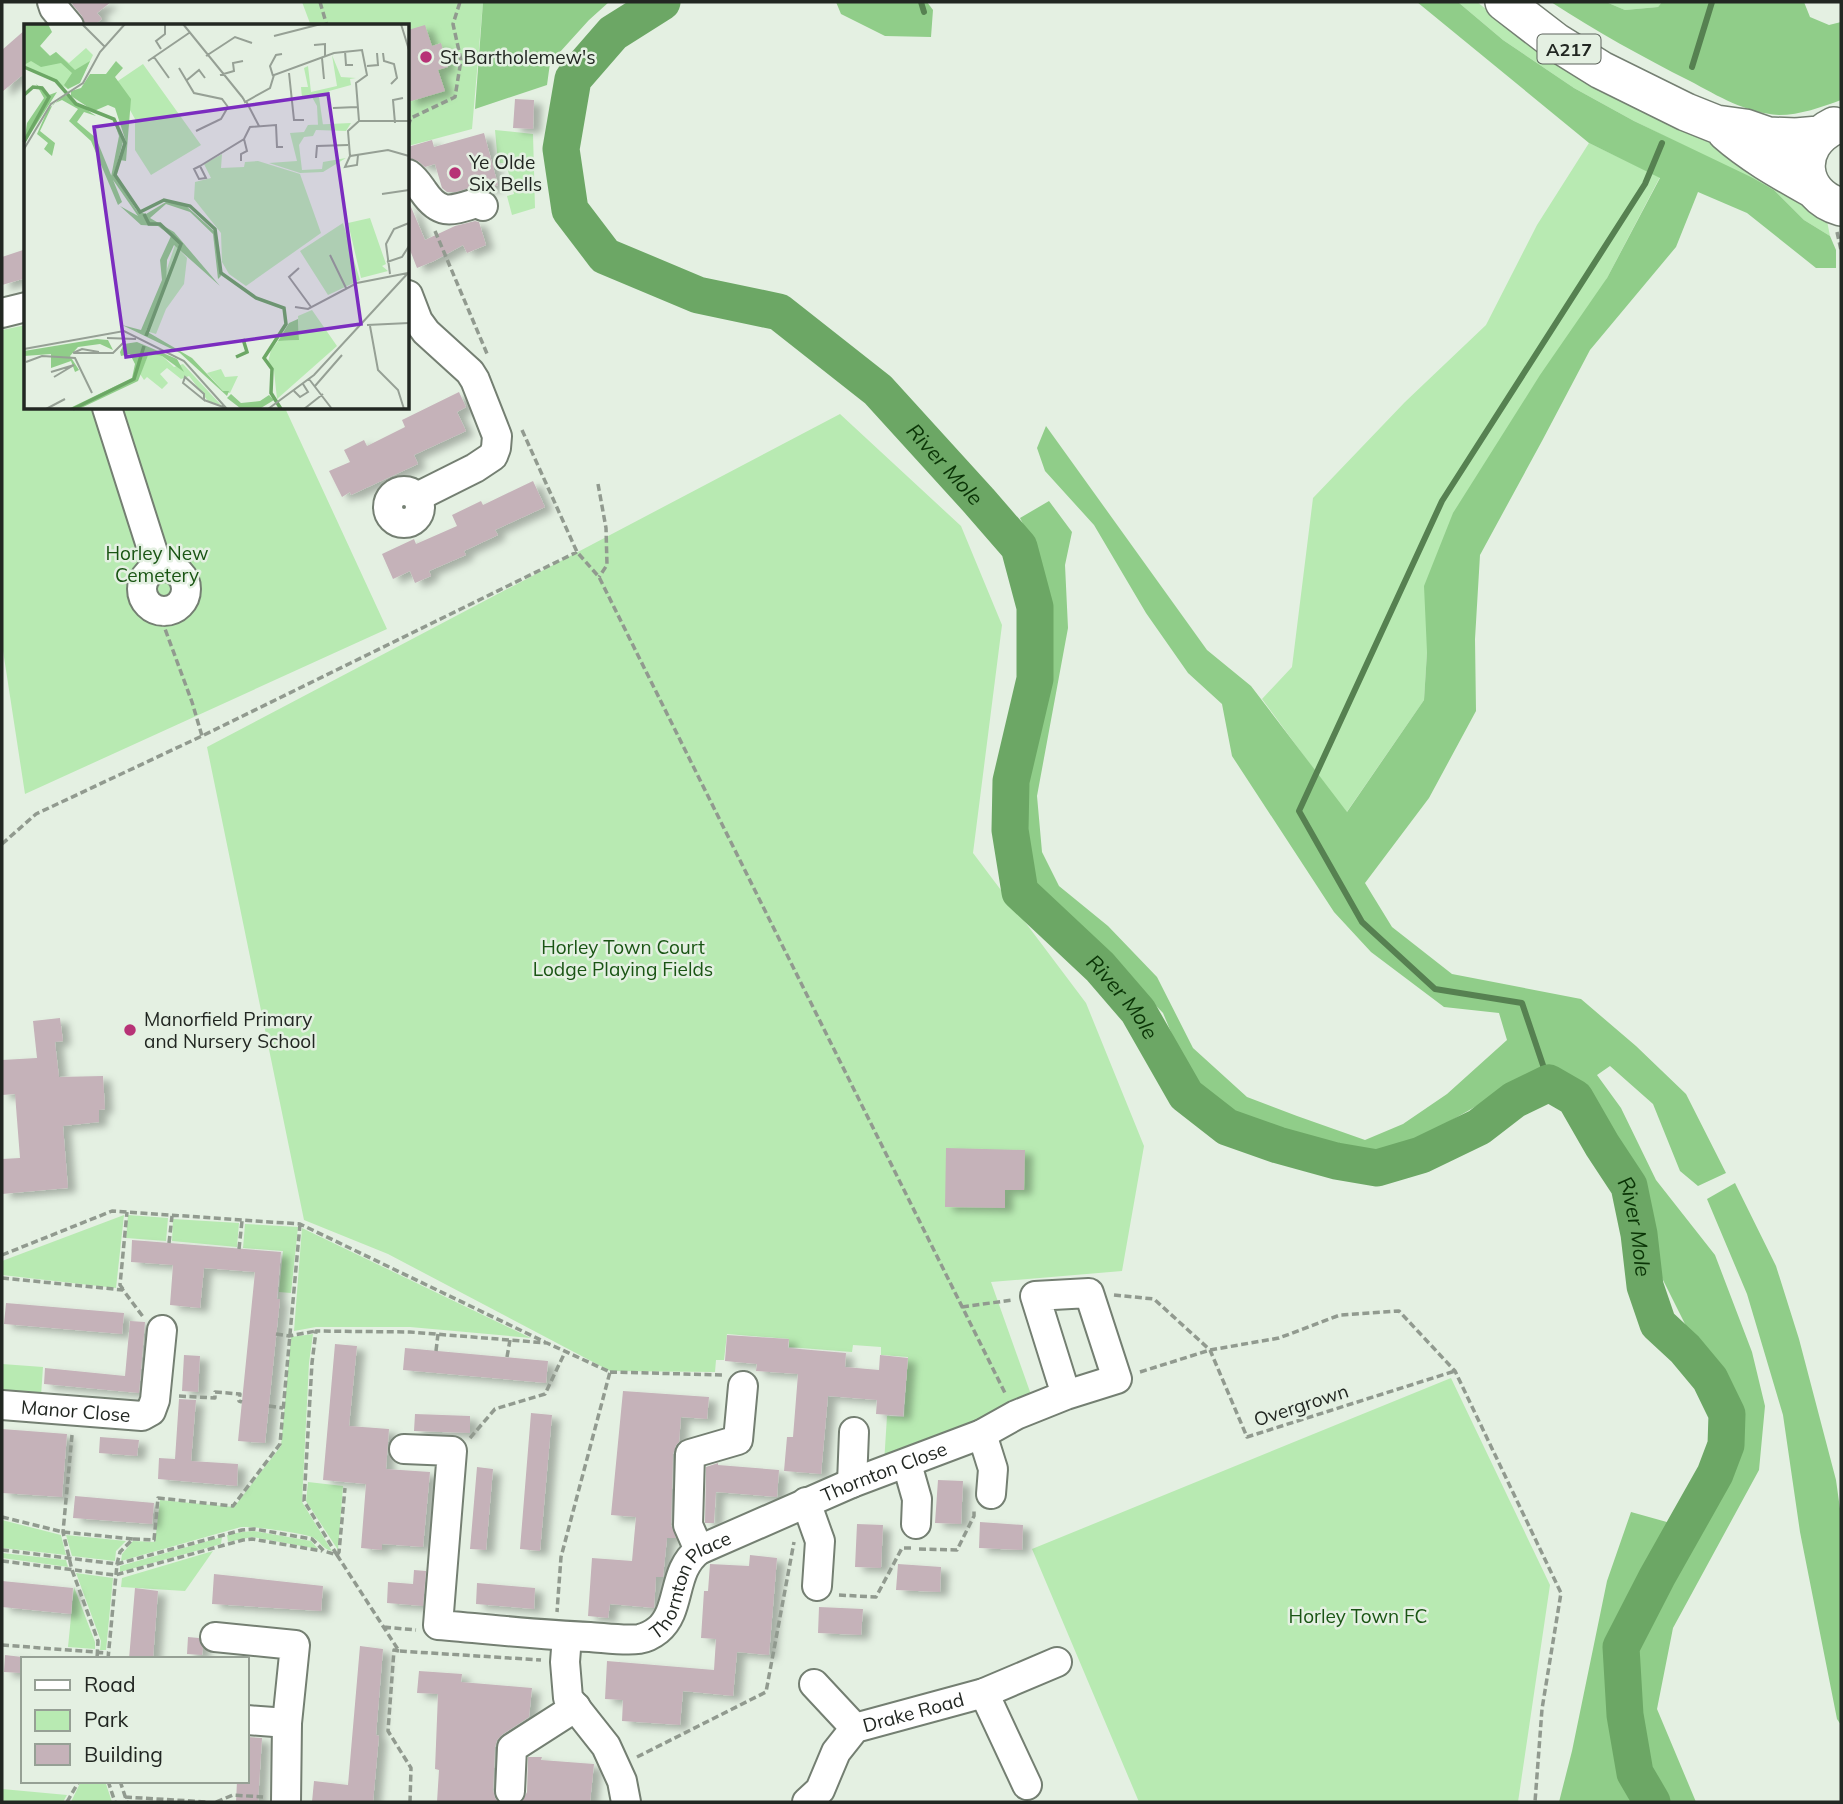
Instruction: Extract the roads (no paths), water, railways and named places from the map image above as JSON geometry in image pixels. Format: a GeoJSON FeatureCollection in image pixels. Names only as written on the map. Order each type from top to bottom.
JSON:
{"type":"FeatureCollection","features":[{"type":"Feature","properties":{"kind":"main road","name":"A217"},"geometry":{"type":"LineString","coordinates":[[1504,2],[1601,70],[1716,124],[1745,128],[1768,136],[1796,137],[1833,125]]}},
{"type":"Feature","properties":{"kind":"main road","name":"A217"},"geometry":{"type":"LineString","coordinates":[[1716,124],[1831,211]]}},
{"type":"Feature","properties":{"kind":"main road"},"geometry":{"type":"LineString","coordinates":[[1831,211],[1807,176],[1806,161],[1810,147],[1833,125]]}},
{"type":"Feature","properties":{"kind":"street"},"geometry":{"type":"LineString","coordinates":[[52,2],[67,24]]}},
{"type":"Feature","properties":{"kind":"street"},"geometry":{"type":"LineString","coordinates":[[410,175],[439,209],[452,211],[476,203],[483,206]]}},
{"type":"Feature","properties":{"kind":"street"},"geometry":{"type":"LineString","coordinates":[[410,300],[418,321],[426,332],[470,372],[497,436],[493,456],[475,468],[416,497]]}},
{"type":"Feature","properties":{"kind":"street"},"geometry":{"type":"LineString","coordinates":[[2,313],[24,308]]}},
{"type":"Feature","properties":{"kind":"street"},"geometry":{"type":"LineString","coordinates":[[108,410],[158,568],[169,567],[176,570],[186,588],[186,595],[178,606],[165,611],[158,610]]}},
{"type":"Feature","properties":{"kind":"street","name":"Thornton Close"},"geometry":{"type":"LineString","coordinates":[[814,1591],[820,1541],[810,1513],[852,1483],[982,1434],[1066,1395],[1117,1379],[1089,1293],[1035,1296],[1066,1395]]}},
{"type":"Feature","properties":{"kind":"street","name":"Manor Close"},"geometry":{"type":"LineString","coordinates":[[2,1405],[142,1416],[151,1411],[156,1394],[162,1330]]}},
{"type":"Feature","properties":{"kind":"street"},"geometry":{"type":"LineString","coordinates":[[699,1550],[688,1525],[690,1454],[738,1440],[743,1386]]}},
{"type":"Feature","properties":{"kind":"street"},"geometry":{"type":"LineString","coordinates":[[852,1483],[855,1432]]}},
{"type":"Feature","properties":{"kind":"street"},"geometry":{"type":"LineString","coordinates":[[982,1434],[993,1469],[991,1494]]}},
{"type":"Feature","properties":{"kind":"street","name":"Thornton Place"},"geometry":{"type":"LineString","coordinates":[[404,1449],[452,1451],[438,1625],[562,1644],[649,1636],[668,1618],[679,1579],[689,1557],[699,1550],[810,1513]]}},
{"type":"Feature","properties":{"kind":"street"},"geometry":{"type":"LineString","coordinates":[[907,1464],[917,1499],[914,1536]]}},
{"type":"Feature","properties":{"kind":"street"},"geometry":{"type":"LineString","coordinates":[[215,1637],[295,1645],[287,1723],[286,1800]]}},
{"type":"Feature","properties":{"kind":"street"},"geometry":{"type":"LineString","coordinates":[[562,1644],[568,1698],[606,1746],[622,1781],[626,1802]]}},
{"type":"Feature","properties":{"kind":"street","name":"Drake Road"},"geometry":{"type":"LineString","coordinates":[[807,1802],[820,1790],[836,1752],[855,1728],[984,1693],[1057,1662]]}},
{"type":"Feature","properties":{"kind":"street"},"geometry":{"type":"LineString","coordinates":[[814,1684],[855,1728]]}},
{"type":"Feature","properties":{"kind":"street"},"geometry":{"type":"LineString","coordinates":[[984,1693],[1027,1785]]}},
{"type":"Feature","properties":{"kind":"street"},"geometry":{"type":"LineString","coordinates":[[510,1791],[512,1748],[576,1707]]}},
{"type":"Feature","properties":{"kind":"street"},"geometry":{"type":"LineString","coordinates":[[248,1720],[287,1723]]}},
{"type":"Feature","properties":{"kind":"waterway","name":"River Mole"},"geometry":{"type":"LineString","coordinates":[[662,2],[613,33],[573,79],[561,149],[570,210],[605,256],[698,295],[779,312],[878,390],[1019,547],[1035,607],[1035,679],[1011,781],[1010,830],[1020,892],[1100,967],[1138,1011],[1186,1095],[1227,1127],[1336,1161],[1377,1168],[1421,1155],[1479,1127],[1514,1100],[1549,1083],[1575,1098],[1629,1186],[1639,1234],[1645,1286],[1658,1324],[1685,1349],[1710,1379],[1727,1414],[1726,1445],[1715,1474],[1621,1647],[1625,1715],[1635,1773],[1652,1802]]}},
{"type":"Feature","properties":{"kind":"waterway"},"geometry":{"type":"LineString","coordinates":[[921,2],[924,12]]}},
{"type":"Feature","properties":{"kind":"waterway"},"geometry":{"type":"LineString","coordinates":[[1692,67],[1712,2]]}},
{"type":"Feature","properties":{"kind":"waterway"},"geometry":{"type":"LineString","coordinates":[[1549,1083],[1522,1003],[1435,989],[1362,922],[1299,811],[1442,501],[1645,184],[1662,143]]}},
{"type":"Feature","properties":{"kind":"place","name":"St Bartholemew's"},"geometry":{"type":"Point","coordinates":[426,57]}},
{"type":"Feature","properties":{"kind":"place","name":"Ye Olde Six Bells"},"geometry":{"type":"Point","coordinates":[455,173]}},
{"type":"Feature","properties":{"kind":"place","name":"Manorfield Primary and Nursery School"},"geometry":{"type":"Point","coordinates":[130,1030]}},
{"type":"Feature","properties":{"kind":"park label","name":"Horley New Cemetery"},"geometry":{"type":"Point","coordinates":[157,564]}},
{"type":"Feature","properties":{"kind":"park label","name":"Horley Town Court Lodge Playing Fields"},"geometry":{"type":"Point","coordinates":[623,958]}},
{"type":"Feature","properties":{"kind":"park label","name":"Horley Town FC"},"geometry":{"type":"Point","coordinates":[1358,1616]}}]}
